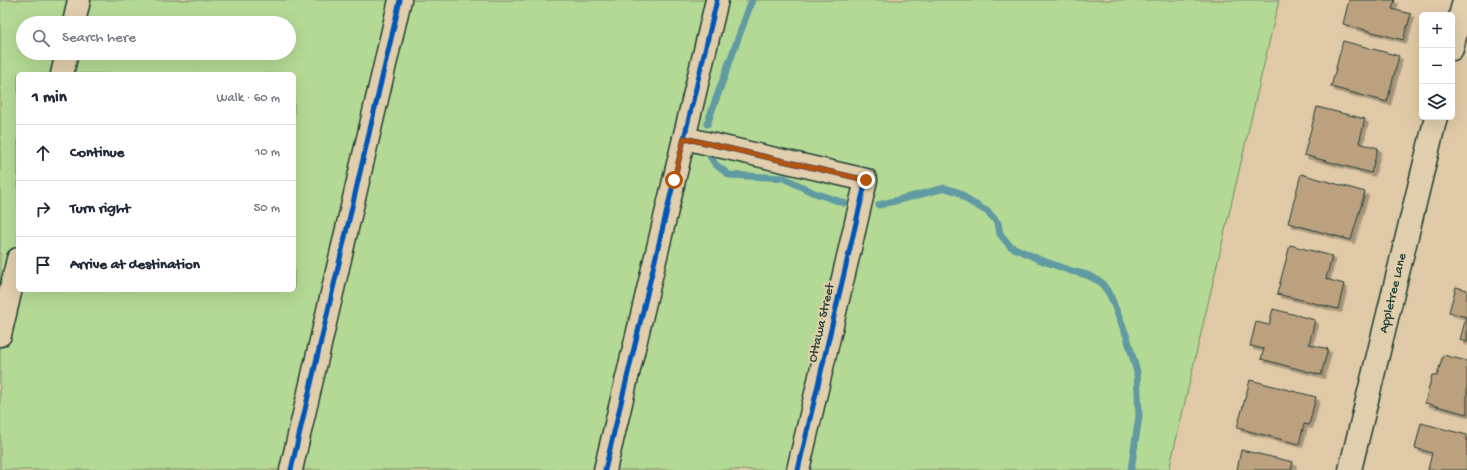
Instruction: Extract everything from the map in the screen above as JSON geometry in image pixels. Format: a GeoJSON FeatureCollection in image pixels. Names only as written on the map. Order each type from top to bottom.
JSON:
{"type":"FeatureCollection","features":[{"type":"Feature","properties":{"kind":"street"},"geometry":{"type":"LineString","coordinates":[[76,16],[79,0]]}},
{"type":"Feature","properties":{"kind":"street"},"geometry":{"type":"LineString","coordinates":[[291,470],[400,0]]}},
{"type":"Feature","properties":{"kind":"street"},"geometry":{"type":"LineString","coordinates":[[605,470],[717,0]]}},
{"type":"Feature","properties":{"kind":"street"},"geometry":{"type":"LineString","coordinates":[[1452,48],[1464,0]]}},
{"type":"Feature","properties":{"kind":"street"},"geometry":{"type":"LineString","coordinates":[[62,72],[65,60]]}},
{"type":"Feature","properties":{"kind":"street","name":"Appletree Lane"},"geometry":{"type":"LineString","coordinates":[[1350,470],[1435,120]]}},
{"type":"Feature","properties":{"kind":"street","name":"Ottawa Street"},"geometry":{"type":"LineString","coordinates":[[684,138],[866,180],[798,470]]}},
{"type":"Feature","properties":{"kind":"street"},"geometry":{"type":"LineString","coordinates":[[0,335],[16,267]]}},
{"type":"Feature","properties":{"kind":"green space"},"geometry":{"type":"Polygon","coordinates":[[[0,0],[1279,0],[1169,470],[0,470],[0,0]]]}},
{"type":"Feature","properties":{"kind":"building"},"geometry":{"type":"Polygon","coordinates":[[[1349,0],[1395,0],[1392,9],[1411,14],[1403,40],[1343,24],[1349,0]]]}},
{"type":"Feature","properties":{"kind":"building"},"geometry":{"type":"Polygon","coordinates":[[[1343,41],[1399,56],[1387,102],[1331,87],[1343,41]]]}},
{"type":"Feature","properties":{"kind":"building"},"geometry":{"type":"Polygon","coordinates":[[[1317,107],[1365,119],[1359,143],[1378,148],[1371,173],[1304,155],[1317,107]]]}},
{"type":"Feature","properties":{"kind":"building"},"geometry":{"type":"Polygon","coordinates":[[[1301,174],[1365,192],[1351,240],[1288,223],[1301,174]]]}},
{"type":"Feature","properties":{"kind":"building"},"geometry":{"type":"Polygon","coordinates":[[[1290,245],[1332,256],[1326,279],[1344,284],[1338,309],[1277,294],[1290,245]]]}},
{"type":"Feature","properties":{"kind":"building"},"geometry":{"type":"Polygon","coordinates":[[[1456,287],[1467,290],[1467,342],[1460,340],[1466,317],[1449,312],[1456,287]]]}},
{"type":"Feature","properties":{"kind":"building"},"geometry":{"type":"Polygon","coordinates":[[[1273,309],[1315,320],[1309,344],[1328,349],[1321,375],[1261,359],[1264,349],[1250,346],[1256,322],[1269,325],[1273,309]]]}},
{"type":"Feature","properties":{"kind":"building"},"geometry":{"type":"Polygon","coordinates":[[[1443,355],[1467,361],[1467,414],[1425,403],[1432,375],[1437,376],[1443,355]]]}},
{"type":"Feature","properties":{"kind":"building"},"geometry":{"type":"Polygon","coordinates":[[[1250,380],[1316,397],[1309,425],[1304,424],[1299,444],[1237,428],[1250,380]]]}},
{"type":"Feature","properties":{"kind":"building"},"geometry":{"type":"Polygon","coordinates":[[[1421,423],[1467,435],[1467,470],[1428,470],[1432,453],[1415,448],[1421,423]]]}},
{"type":"Feature","properties":{"kind":"building"},"geometry":{"type":"Polygon","coordinates":[[[1241,450],[1293,462],[1291,470],[1237,470],[1241,450]]]}},
{"type":"Feature","properties":{"kind":"waterway"},"geometry":{"type":"LineString","coordinates":[[707,124],[752,0]]}},
{"type":"Feature","properties":{"kind":"waterway"},"geometry":{"type":"LineString","coordinates":[[705,148],[715,164],[729,175],[784,178],[812,192],[844,203]]}},
{"type":"Feature","properties":{"kind":"waterway"},"geometry":{"type":"LineString","coordinates":[[879,205],[945,188],[958,192],[969,201],[988,212],[998,223],[1000,234],[1010,246],[1038,259],[1087,275],[1101,282],[1110,295],[1127,337],[1137,372],[1139,416],[1131,470]]}},
{"type":"Feature","properties":{"kind":"cycle path"},"geometry":{"type":"LineString","coordinates":[[291,470],[400,0]]}},
{"type":"Feature","properties":{"kind":"cycle path"},"geometry":{"type":"LineString","coordinates":[[605,470],[717,0]]}},
{"type":"Feature","properties":{"kind":"cycle path"},"geometry":{"type":"LineString","coordinates":[[684,138],[866,180],[798,470]]}},
{"type":"Feature","properties":{"kind":"route"},"geometry":{"type":"LineString","coordinates":[[674,180],[684,138],[866,180]]}}]}
